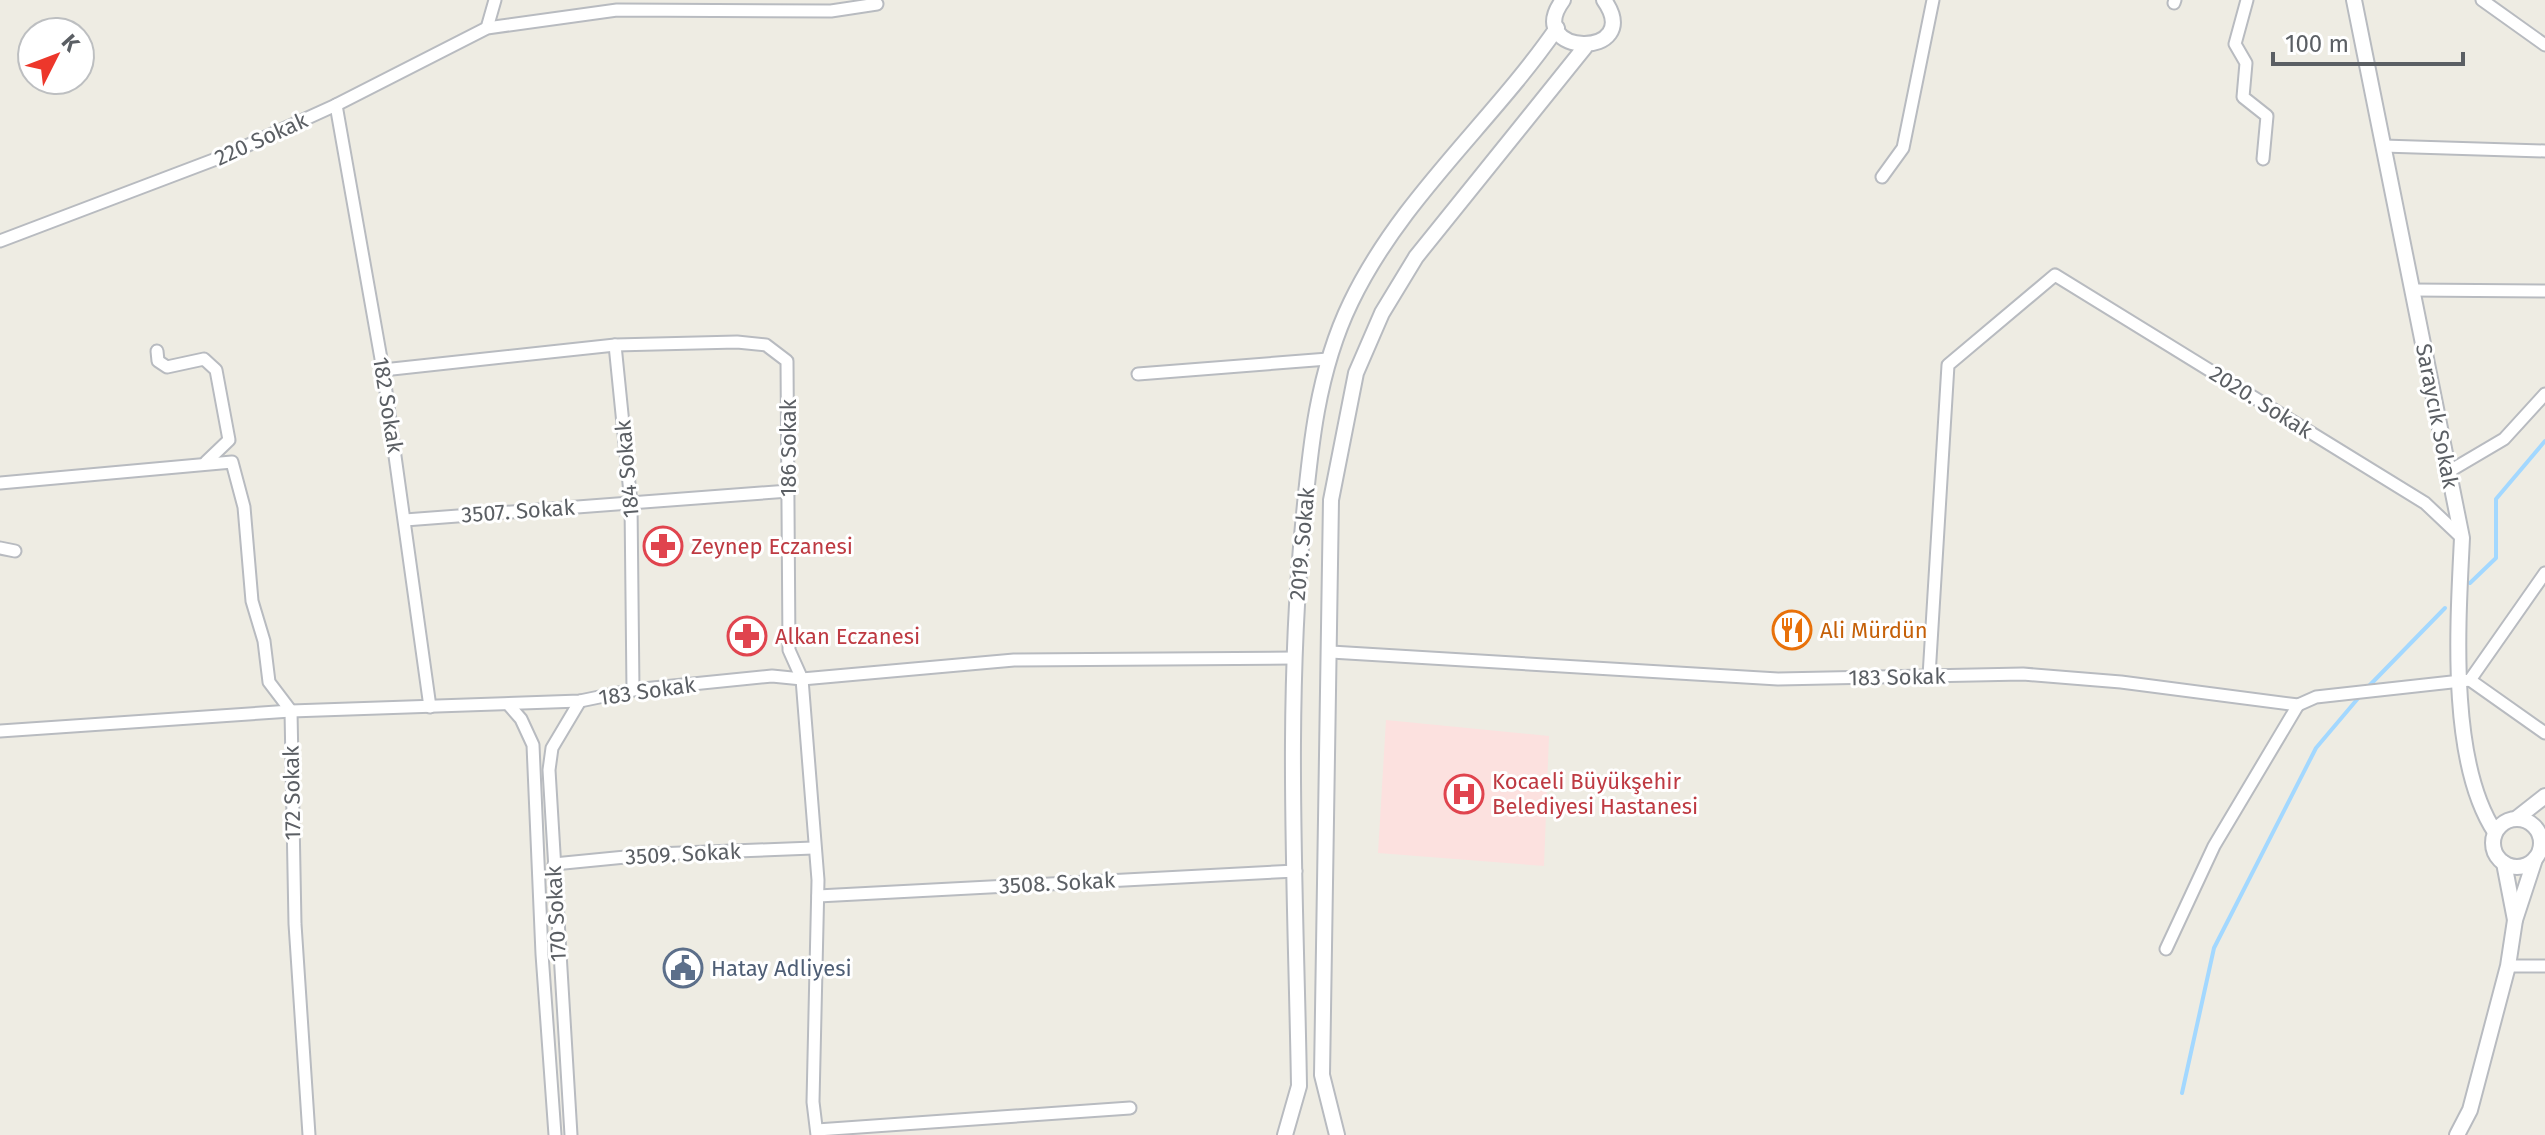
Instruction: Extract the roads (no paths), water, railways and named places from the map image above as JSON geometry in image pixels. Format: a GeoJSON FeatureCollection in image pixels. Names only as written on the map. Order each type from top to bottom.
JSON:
{"type":"FeatureCollection","features":[{"type":"Feature","properties":{"kind":"street"},"geometry":{"type":"LineString","coordinates":[[487,28],[495,0]]}},
{"type":"Feature","properties":{"kind":"street","name":"2019. Sokak"},"geometry":{"type":"LineString","coordinates":[[1285,1135],[1299,1086],[1296,594],[1309,464],[1328,359],[1352,299],[1399,221],[1532,64],[1557,28],[1557,11],[1563,0]]}},
{"type":"Feature","properties":{"kind":"street"},"geometry":{"type":"LineString","coordinates":[[1882,177],[1903,148],[1933,0]]}},
{"type":"Feature","properties":{"kind":"street"},"geometry":{"type":"LineString","coordinates":[[2247,0],[2235,44],[2246,63],[2243,97],[2267,116],[2263,159]]}},
{"type":"Feature","properties":{"kind":"street","name":"Saraycık Sokak"},"geometry":{"type":"LineString","coordinates":[[2354,0],[2462,538],[2465,681],[2475,790],[2482,813],[2495,832]]}},
{"type":"Feature","properties":{"kind":"street"},"geometry":{"type":"LineString","coordinates":[[2482,0],[2545,45]]}},
{"type":"Feature","properties":{"kind":"street","name":"2019. Sokak"},"geometry":{"type":"LineString","coordinates":[[1337,1135],[1322,1075],[1331,500],[1342,428],[1356,373],[1382,313],[1416,257],[1585,47],[1607,34],[1611,25],[1609,2]]}},
{"type":"Feature","properties":{"kind":"street","name":"220 Sokak"},"geometry":{"type":"LineString","coordinates":[[0,241],[176,176],[336,105],[487,28],[617,10],[831,11],[877,4]]}},
{"type":"Feature","properties":{"kind":"street"},"geometry":{"type":"LineString","coordinates":[[1557,28],[1568,42],[1585,47]]}},
{"type":"Feature","properties":{"kind":"street","name":"182 Sokak"},"geometry":{"type":"LineString","coordinates":[[336,105],[383,370],[430,707]]}},
{"type":"Feature","properties":{"kind":"street"},"geometry":{"type":"LineString","coordinates":[[2383,146],[2545,151]]}},
{"type":"Feature","properties":{"kind":"street","name":"2020. Sokak"},"geometry":{"type":"LineString","coordinates":[[1929,676],[1948,365],[2055,275],[2425,503],[2462,538]]}},
{"type":"Feature","properties":{"kind":"street"},"geometry":{"type":"LineString","coordinates":[[2412,290],[2545,291]]}},
{"type":"Feature","properties":{"kind":"street","name":"186 Sokak"},"geometry":{"type":"LineString","coordinates":[[383,370],[615,345],[737,342],[766,345],[787,361],[789,650],[802,679],[818,896],[813,1102],[817,1133]]}},
{"type":"Feature","properties":{"kind":"street","name":"184 Sokak"},"geometry":{"type":"LineString","coordinates":[[615,345],[631,503],[633,690]]}},
{"type":"Feature","properties":{"kind":"street"},"geometry":{"type":"LineString","coordinates":[[157,351],[158,361],[167,367],[204,359],[216,370],[229,440],[202,464]]}},
{"type":"Feature","properties":{"kind":"street"},"geometry":{"type":"LineString","coordinates":[[1138,374],[1328,359]]}},
{"type":"Feature","properties":{"kind":"street"},"geometry":{"type":"LineString","coordinates":[[2448,472],[2504,439],[2545,394]]}},
{"type":"Feature","properties":{"kind":"street"},"geometry":{"type":"LineString","coordinates":[[0,483],[232,462],[244,507],[252,601],[264,641],[269,682],[291,711]]}},
{"type":"Feature","properties":{"kind":"street","name":"3507. Sokak"},"geometry":{"type":"LineString","coordinates":[[405,520],[789,491]]}},
{"type":"Feature","properties":{"kind":"street"},"geometry":{"type":"LineString","coordinates":[[0,548],[15,551]]}},
{"type":"Feature","properties":{"kind":"street"},"geometry":{"type":"LineString","coordinates":[[2545,573],[2465,681],[2545,733]]}},
{"type":"Feature","properties":{"kind":"street","name":"183 Sokak"},"geometry":{"type":"LineString","coordinates":[[1331,652],[1778,679],[2023,674],[2093,679],[2298,705],[2316,697],[2465,681]]}},
{"type":"Feature","properties":{"kind":"street","name":"183 Sokak"},"geometry":{"type":"LineString","coordinates":[[0,731],[291,711],[580,701],[633,690],[772,676],[802,679],[1014,660],[1294,658]]}},
{"type":"Feature","properties":{"kind":"street","name":"170 Sokak"},"geometry":{"type":"LineString","coordinates":[[571,1135],[549,770],[552,748],[580,701]]}},
{"type":"Feature","properties":{"kind":"street","name":"170 Sokak"},"geometry":{"type":"LineString","coordinates":[[508,704],[521,719],[533,745],[542,954],[555,1135]]}},
{"type":"Feature","properties":{"kind":"street"},"geometry":{"type":"LineString","coordinates":[[2166,949],[2214,846],[2298,705]]}},
{"type":"Feature","properties":{"kind":"street","name":"172 Sokak"},"geometry":{"type":"LineString","coordinates":[[291,711],[295,924],[309,1135]]}},
{"type":"Feature","properties":{"kind":"street"},"geometry":{"type":"LineString","coordinates":[[2457,1135],[2470,1110],[2508,966],[2515,920],[2504,863],[2493,846],[2495,832],[2504,822],[2517,818],[2545,796]]}},
{"type":"Feature","properties":{"kind":"street"},"geometry":{"type":"LineString","coordinates":[[2515,920],[2521,911],[2543,835],[2517,818]]}},
{"type":"Feature","properties":{"kind":"street","name":"3509. Sokak"},"geometry":{"type":"LineString","coordinates":[[554,864],[656,854],[813,848]]}},
{"type":"Feature","properties":{"kind":"street"},"geometry":{"type":"LineString","coordinates":[[2504,863],[2523,866],[2535,859]]}},
{"type":"Feature","properties":{"kind":"street","name":"3508. Sokak"},"geometry":{"type":"LineString","coordinates":[[818,896],[1296,871]]}},
{"type":"Feature","properties":{"kind":"street"},"geometry":{"type":"LineString","coordinates":[[2508,966],[2545,966]]}},
{"type":"Feature","properties":{"kind":"street"},"geometry":{"type":"LineString","coordinates":[[817,1133],[1130,1108]]}},
{"type":"Feature","properties":{"kind":"street"},"geometry":{"type":"LineString","coordinates":[[2470,1110],[2472,1135]]}},
{"type":"Feature","properties":{"kind":"waterway"},"geometry":{"type":"LineString","coordinates":[[2470,583],[2496,558],[2496,499],[2545,441]]}},
{"type":"Feature","properties":{"kind":"waterway"},"geometry":{"type":"LineString","coordinates":[[2366,689],[2445,608]]}},
{"type":"Feature","properties":{"kind":"waterway"},"geometry":{"type":"LineString","coordinates":[[2182,1093],[2214,948],[2316,748],[2360,696]]}},
{"type":"Feature","properties":{"kind":"place","name":"Zeynep Eczanesi"},"geometry":{"type":"Point","coordinates":[663,546]}},
{"type":"Feature","properties":{"kind":"place","name":"Ali Mürdün"},"geometry":{"type":"Point","coordinates":[1792,630]}},
{"type":"Feature","properties":{"kind":"place","name":"Alkan Eczanesi"},"geometry":{"type":"Point","coordinates":[747,636]}},
{"type":"Feature","properties":{"kind":"place","name":"Kocaeli Büyükşehir Belediyesi Hastanesi"},"geometry":{"type":"Point","coordinates":[1464,794]}},
{"type":"Feature","properties":{"kind":"place","name":"Hatay Adliyesi"},"geometry":{"type":"Point","coordinates":[683,968]}}]}
